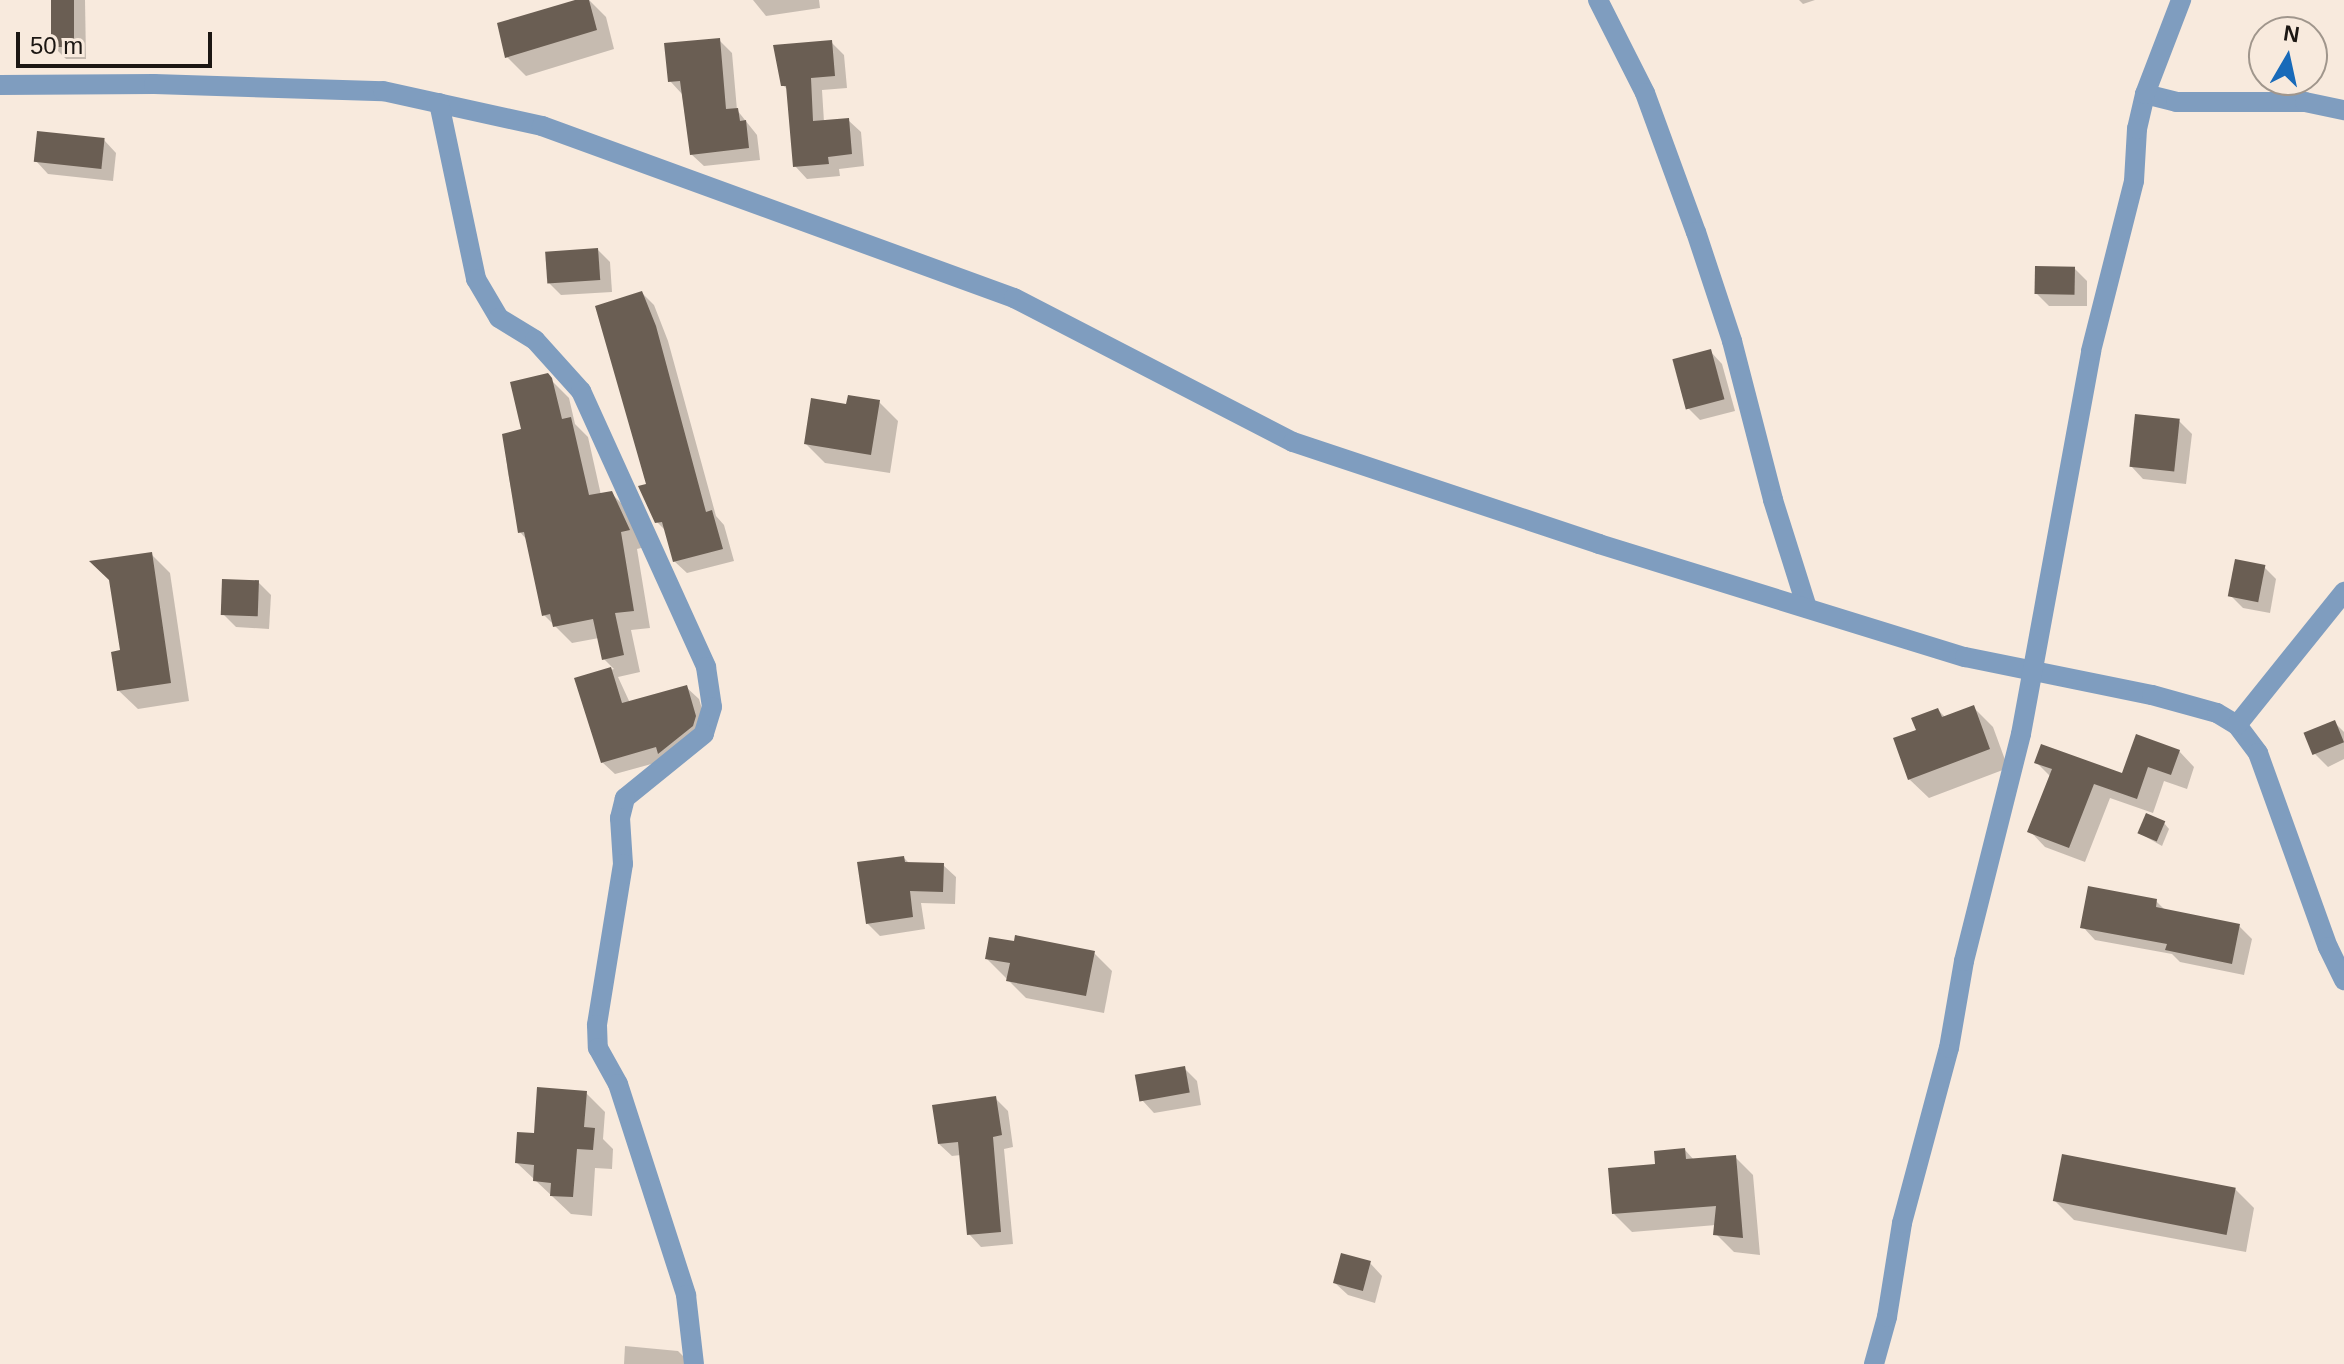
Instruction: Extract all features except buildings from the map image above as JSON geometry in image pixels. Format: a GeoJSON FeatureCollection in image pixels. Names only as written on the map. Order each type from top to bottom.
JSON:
{"type":"FeatureCollection","features":[{"type":"Feature","properties":{"kind":"street"},"geometry":{"type":"LineString","coordinates":[[1598,0],[1645,93],[1696,232],[1732,341],[1773,500],[1807,608]]}},
{"type":"Feature","properties":{"kind":"street"},"geometry":{"type":"LineString","coordinates":[[1874,1364],[1887,1317],[1902,1223],[1949,1048],[1964,961],[2017,748],[2091,351],[2134,181],[2137,129],[2145,94],[2181,0]]}},
{"type":"Feature","properties":{"kind":"street"},"geometry":{"type":"LineString","coordinates":[[0,85],[154,84],[369,91],[542,126],[1014,298],[1293,442],[1599,544],[1965,657],[2196,706],[2237,725],[2258,753],[2328,947],[2344,980]]}},
{"type":"Feature","properties":{"kind":"street"},"geometry":{"type":"LineString","coordinates":[[2145,94],[2176,102],[2305,102],[2344,110]]}},
{"type":"Feature","properties":{"kind":"street"},"geometry":{"type":"LineString","coordinates":[[439,103],[476,279],[499,318],[535,340],[581,391],[706,667],[712,707],[704,734],[625,798],[620,818],[623,864],[597,1025],[598,1048],[618,1084],[686,1295],[694,1364]]}},
{"type":"Feature","properties":{"kind":"street"},"geometry":{"type":"LineString","coordinates":[[2237,725],[2344,592]]}}]}
